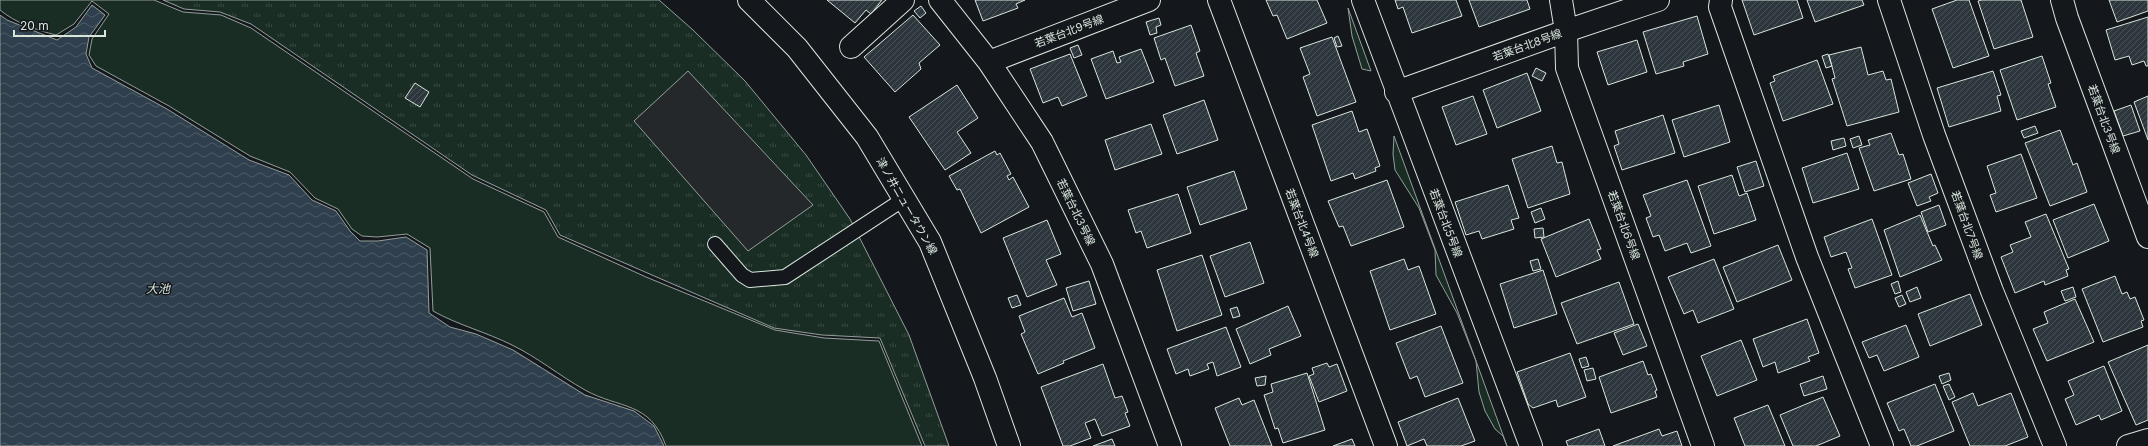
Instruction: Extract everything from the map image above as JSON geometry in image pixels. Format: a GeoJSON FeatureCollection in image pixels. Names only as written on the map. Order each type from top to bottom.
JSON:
{"type":"FeatureCollection","features":[{"type":"Feature","properties":{"kind":"street","name":"津ノ井ニュータウン線"},"geometry":{"type":"LineString","coordinates":[[749,0],[797,48],[867,137],[930,242],[1010,446]]}},
{"type":"Feature","properties":{"kind":"street"},"geometry":{"type":"LineString","coordinates":[[851,47],[902,0]]}},
{"type":"Feature","properties":{"kind":"street","name":"若葉台北3号線"},"geometry":{"type":"LineString","coordinates":[[940,0],[989,62],[1042,142],[1102,264],[1170,446]]}},
{"type":"Feature","properties":{"kind":"street","name":"若葉台北9号線"},"geometry":{"type":"LineString","coordinates":[[989,62],[1149,0]]}},
{"type":"Feature","properties":{"kind":"street","name":"若葉台北4号線"},"geometry":{"type":"LineString","coordinates":[[1219,0],[1386,446]]}},
{"type":"Feature","properties":{"kind":"street","name":"若葉台北5号線"},"geometry":{"type":"LineString","coordinates":[[1363,0],[1396,92],[1531,446]]}},
{"type":"Feature","properties":{"kind":"street","name":"若葉台北6号線"},"geometry":{"type":"LineString","coordinates":[[1561,0],[1566,30],[1567,68],[1703,446]]}},
{"type":"Feature","properties":{"kind":"street","name":"若葉台北8号線"},"geometry":{"type":"LineString","coordinates":[[1396,92],[1566,30],[1658,0]]}},
{"type":"Feature","properties":{"kind":"street"},"geometry":{"type":"LineString","coordinates":[[1721,0],[1720,7],[1807,257],[1882,446]]}},
{"type":"Feature","properties":{"kind":"street","name":"若葉台北7号線"},"geometry":{"type":"LineString","coordinates":[[1889,0],[1937,142],[1992,291],[2054,446]]}},
{"type":"Feature","properties":{"kind":"street","name":"若葉台北3号線"},"geometry":{"type":"LineString","coordinates":[[2062,0],[2067,18],[2148,237]]}},
{"type":"Feature","properties":{"kind":"street"},"geometry":{"type":"LineString","coordinates":[[2128,446],[2148,440]]}},
{"type":"Feature","properties":{"kind":"lane"},"geometry":{"type":"LineString","coordinates":[[715,244],[742,274],[750,280],[785,277],[904,199]]}},
{"type":"Feature","properties":{"kind":"green space"},"geometry":{"type":"Polygon","coordinates":[[[0,0],[154,0],[183,12],[221,15],[251,28],[473,179],[544,212],[558,237],[646,277],[775,330],[824,338],[879,341],[922,446],[666,446],[659,431],[651,421],[632,408],[585,390],[512,345],[433,311],[430,248],[407,234],[377,237],[362,236],[352,229],[338,209],[315,198],[290,172],[250,156],[169,106],[96,66],[89,55],[92,39],[109,14],[92,1],[74,24],[56,35],[19,22],[6,15],[0,10],[0,0]]]}},
{"type":"Feature","properties":{"kind":"green space"},"geometry":{"type":"Polygon","coordinates":[[[163,0],[659,0],[693,30],[745,81],[806,155],[850,219],[909,335],[949,446],[925,446],[880,338],[822,335],[774,328],[560,235],[546,210],[472,175],[251,24],[220,12],[184,9],[163,0]]]}},
{"type":"Feature","properties":{"kind":"green space"},"geometry":{"type":"Polygon","coordinates":[[[1348,8],[1371,71],[1362,69],[1352,36],[1348,8]]]}},
{"type":"Feature","properties":{"kind":"green space"},"geometry":{"type":"Polygon","coordinates":[[[1394,136],[1507,446],[1503,436],[1495,429],[1485,411],[1479,392],[1476,361],[1457,313],[1436,275],[1435,250],[1419,208],[1395,170],[1393,154],[1394,136]]]}},
{"type":"Feature","properties":{"kind":"shaded area"},"geometry":{"type":"Polygon","coordinates":[[[688,71],[813,205],[748,251],[634,121],[688,71]]]}},
{"type":"Feature","properties":{"kind":"water","name":"大池"},"geometry":{"type":"Polygon","coordinates":[[[92,5],[105,15],[89,37],[86,54],[92,68],[167,109],[249,160],[289,175],[312,200],[336,211],[350,231],[360,241],[378,241],[406,237],[427,250],[429,313],[450,327],[476,334],[513,350],[585,395],[634,411],[654,426],[664,446],[0,446],[0,15],[7,20],[57,40],[76,27],[92,5]]]}},
{"type":"Feature","properties":{"kind":"building"},"geometry":{"type":"Polygon","coordinates":[[[827,0],[882,0],[871,14],[866,10],[855,23],[827,0]]]}},
{"type":"Feature","properties":{"kind":"building"},"geometry":{"type":"Polygon","coordinates":[[[975,0],[1025,0],[1016,4],[1018,8],[983,21],[975,0]]]}},
{"type":"Feature","properties":{"kind":"building"},"geometry":{"type":"Polygon","coordinates":[[[1266,0],[1317,0],[1327,23],[1287,39],[1277,15],[1273,16],[1266,0]]]}},
{"type":"Feature","properties":{"kind":"building"},"geometry":{"type":"Polygon","coordinates":[[[1395,0],[1456,0],[1462,16],[1412,33],[1403,7],[1398,9],[1395,0]]]}},
{"type":"Feature","properties":{"kind":"building"},"geometry":{"type":"Polygon","coordinates":[[[1469,0],[1527,0],[1530,9],[1479,27],[1469,0]]]}},
{"type":"Feature","properties":{"kind":"building"},"geometry":{"type":"Polygon","coordinates":[[[1742,0],[1797,0],[1803,18],[1754,35],[1742,0]]]}},
{"type":"Feature","properties":{"kind":"building"},"geometry":{"type":"Polygon","coordinates":[[[1807,0],[1862,0],[1864,5],[1815,22],[1807,0]]]}},
{"type":"Feature","properties":{"kind":"building"},"geometry":{"type":"Polygon","coordinates":[[[1957,0],[1969,0],[1989,56],[1953,68],[1932,9],[1957,0]]]}},
{"type":"Feature","properties":{"kind":"building"},"geometry":{"type":"Polygon","coordinates":[[[2021,0],[2033,37],[1994,49],[1978,1],[2021,0]]]}},
{"type":"Feature","properties":{"kind":"building"},"geometry":{"type":"Polygon","coordinates":[[[2109,0],[2148,0],[2148,11],[2117,22],[2109,0]]]}},
{"type":"Feature","properties":{"kind":"building"},"geometry":{"type":"Polygon","coordinates":[[[921,6],[926,13],[920,18],[914,11],[921,6]]]}},
{"type":"Feature","properties":{"kind":"building"},"geometry":{"type":"Polygon","coordinates":[[[913,15],[940,45],[919,63],[921,69],[895,92],[864,57],[913,15]]]}},
{"type":"Feature","properties":{"kind":"building"},"geometry":{"type":"Polygon","coordinates":[[[1697,16],[1708,54],[1683,62],[1684,66],[1656,74],[1643,32],[1697,16]]]}},
{"type":"Feature","properties":{"kind":"building"},"geometry":{"type":"Polygon","coordinates":[[[2148,17],[2148,66],[2146,66],[2144,61],[2132,65],[2129,56],[2115,60],[2106,30],[2148,17]]]}},
{"type":"Feature","properties":{"kind":"building"},"geometry":{"type":"Polygon","coordinates":[[[1159,18],[1161,25],[1156,27],[1157,33],[1150,35],[1146,22],[1159,18]]]}},
{"type":"Feature","properties":{"kind":"building"},"geometry":{"type":"Polygon","coordinates":[[[1191,25],[1200,51],[1196,53],[1204,76],[1175,86],[1165,58],[1161,60],[1154,38],[1191,25]]]}},
{"type":"Feature","properties":{"kind":"building"},"geometry":{"type":"Polygon","coordinates":[[[1338,36],[1342,46],[1337,47],[1334,38],[1338,36]]]}},
{"type":"Feature","properties":{"kind":"building"},"geometry":{"type":"Polygon","coordinates":[[[1332,37],[1356,102],[1317,116],[1303,77],[1310,74],[1300,48],[1332,37]]]}},
{"type":"Feature","properties":{"kind":"building"},"geometry":{"type":"Polygon","coordinates":[[[1637,40],[1647,72],[1608,85],[1597,52],[1637,40]]]}},
{"type":"Feature","properties":{"kind":"building"},"geometry":{"type":"Polygon","coordinates":[[[1078,45],[1082,55],[1074,58],[1070,48],[1078,45]]]}},
{"type":"Feature","properties":{"kind":"building"},"geometry":{"type":"Polygon","coordinates":[[[1861,47],[1868,75],[1883,71],[1886,80],[1891,79],[1899,112],[1847,126],[1832,79],[1835,78],[1829,55],[1861,47]]]}},
{"type":"Feature","properties":{"kind":"building"},"geometry":{"type":"Polygon","coordinates":[[[1141,49],[1154,82],[1106,99],[1091,59],[1113,51],[1117,63],[1121,62],[1119,57],[1141,49]]]}},
{"type":"Feature","properties":{"kind":"building"},"geometry":{"type":"Polygon","coordinates":[[[1070,54],[1087,96],[1062,106],[1058,97],[1043,103],[1030,69],[1070,54]]]}},
{"type":"Feature","properties":{"kind":"building"},"geometry":{"type":"Polygon","coordinates":[[[1828,54],[1832,66],[1826,68],[1822,56],[1828,54]]]}},
{"type":"Feature","properties":{"kind":"building"},"geometry":{"type":"Polygon","coordinates":[[[2042,56],[2051,83],[2048,84],[2056,107],[2017,120],[2000,70],[2042,56]]]}},
{"type":"Feature","properties":{"kind":"building"},"geometry":{"type":"Polygon","coordinates":[[[1817,60],[1833,104],[1783,121],[1770,83],[1775,81],[1773,76],[1817,60]]]}},
{"type":"Feature","properties":{"kind":"building"},"geometry":{"type":"Polygon","coordinates":[[[1536,68],[1546,73],[1542,81],[1532,76],[1536,68]]]}},
{"type":"Feature","properties":{"kind":"building"},"geometry":{"type":"Polygon","coordinates":[[[1993,71],[2001,95],[1997,96],[2001,111],[1949,127],[1937,88],[1993,71]]]}},
{"type":"Feature","properties":{"kind":"building"},"geometry":{"type":"Polygon","coordinates":[[[1527,73],[1541,111],[1497,128],[1483,90],[1527,73]]]}},
{"type":"Feature","properties":{"kind":"building"},"geometry":{"type":"Polygon","coordinates":[[[415,83],[429,92],[420,107],[405,98],[415,83]]]}},
{"type":"Feature","properties":{"kind":"building"},"geometry":{"type":"Polygon","coordinates":[[[957,85],[978,118],[957,132],[971,153],[945,170],[909,117],[957,85]]]}},
{"type":"Feature","properties":{"kind":"building"},"geometry":{"type":"Polygon","coordinates":[[[1473,96],[1487,134],[1456,145],[1442,107],[1473,96]]]}},
{"type":"Feature","properties":{"kind":"building"},"geometry":{"type":"Polygon","coordinates":[[[2148,96],[2148,140],[2134,102],[2148,96]]]}},
{"type":"Feature","properties":{"kind":"building"},"geometry":{"type":"Polygon","coordinates":[[[1204,100],[1218,140],[1177,154],[1163,115],[1204,100]]]}},
{"type":"Feature","properties":{"kind":"building"},"geometry":{"type":"Polygon","coordinates":[[[1719,105],[1730,142],[1684,157],[1672,120],[1719,105]]]}},
{"type":"Feature","properties":{"kind":"building"},"geometry":{"type":"Polygon","coordinates":[[[2131,105],[2140,131],[2123,136],[2114,111],[2131,105]]]}},
{"type":"Feature","properties":{"kind":"building"},"geometry":{"type":"Polygon","coordinates":[[[1352,111],[1359,132],[1367,129],[1380,166],[1375,168],[1376,171],[1355,179],[1353,173],[1331,181],[1312,125],[1352,111]]]}},
{"type":"Feature","properties":{"kind":"building"},"geometry":{"type":"Polygon","coordinates":[[[1663,115],[1675,153],[1622,170],[1614,146],[1619,144],[1615,131],[1663,115]]]}},
{"type":"Feature","properties":{"kind":"building"},"geometry":{"type":"Polygon","coordinates":[[[1151,124],[1162,154],[1115,170],[1105,140],[1151,124]]]}},
{"type":"Feature","properties":{"kind":"building"},"geometry":{"type":"Polygon","coordinates":[[[2035,126],[2038,133],[2024,138],[2021,131],[2035,126]]]}},
{"type":"Feature","properties":{"kind":"building"},"geometry":{"type":"Polygon","coordinates":[[[2060,130],[2073,165],[2077,163],[2087,192],[2050,206],[2025,143],[2060,130]]]}},
{"type":"Feature","properties":{"kind":"building"},"geometry":{"type":"Polygon","coordinates":[[[1891,133],[1899,155],[1903,154],[1911,179],[1874,191],[1859,148],[1870,145],[1868,140],[1891,133]]]}},
{"type":"Feature","properties":{"kind":"building"},"geometry":{"type":"Polygon","coordinates":[[[1859,136],[1862,145],[1853,148],[1850,139],[1859,136]]]}},
{"type":"Feature","properties":{"kind":"building"},"geometry":{"type":"Polygon","coordinates":[[[1844,138],[1846,146],[1833,150],[1831,141],[1844,138]]]}},
{"type":"Feature","properties":{"kind":"building"},"geometry":{"type":"Polygon","coordinates":[[[1552,146],[1557,163],[1562,162],[1570,194],[1528,208],[1512,159],[1552,146]]]}},
{"type":"Feature","properties":{"kind":"building"},"geometry":{"type":"Polygon","coordinates":[[[995,151],[997,155],[1000,153],[1011,174],[1007,176],[1009,180],[1013,177],[1029,207],[981,233],[960,189],[957,190],[949,176],[995,151]]]}},
{"type":"Feature","properties":{"kind":"building"},"geometry":{"type":"Polygon","coordinates":[[[1847,153],[1859,189],[1813,203],[1802,168],[1847,153]]]}},
{"type":"Feature","properties":{"kind":"building"},"geometry":{"type":"Polygon","coordinates":[[[2021,154],[2037,198],[1996,212],[1990,195],[1996,193],[1987,166],[2021,154]]]}},
{"type":"Feature","properties":{"kind":"building"},"geometry":{"type":"Polygon","coordinates":[[[1756,161],[1764,186],[1745,192],[1737,167],[1756,161]]]}},
{"type":"Feature","properties":{"kind":"building"},"geometry":{"type":"Polygon","coordinates":[[[1234,171],[1247,209],[1200,225],[1187,187],[1234,171]]]}},
{"type":"Feature","properties":{"kind":"building"},"geometry":{"type":"Polygon","coordinates":[[[1931,174],[1938,193],[1929,197],[1931,201],[1917,206],[1908,183],[1931,174]]]}},
{"type":"Feature","properties":{"kind":"building"},"geometry":{"type":"Polygon","coordinates":[[[1732,175],[1739,196],[1747,193],[1756,220],[1714,234],[1698,186],[1732,175]]]}},
{"type":"Feature","properties":{"kind":"building"},"geometry":{"type":"Polygon","coordinates":[[[1387,180],[1404,227],[1351,246],[1343,226],[1339,227],[1328,201],[1387,180]]]}},
{"type":"Feature","properties":{"kind":"building"},"geometry":{"type":"Polygon","coordinates":[[[1687,180],[1711,246],[1691,253],[1687,243],[1665,251],[1659,235],[1653,237],[1646,218],[1651,216],[1643,195],[1687,180]]]}},
{"type":"Feature","properties":{"kind":"building"},"geometry":{"type":"Polygon","coordinates":[[[1508,185],[1519,218],[1511,220],[1514,229],[1482,239],[1479,231],[1466,235],[1455,202],[1508,185]]]}},
{"type":"Feature","properties":{"kind":"building"},"geometry":{"type":"Polygon","coordinates":[[[1178,194],[1191,233],[1147,248],[1141,231],[1136,233],[1128,210],[1178,194]]]}},
{"type":"Feature","properties":{"kind":"building"},"geometry":{"type":"Polygon","coordinates":[[[2094,204],[2109,241],[2068,258],[2053,220],[2094,204]]]}},
{"type":"Feature","properties":{"kind":"building"},"geometry":{"type":"Polygon","coordinates":[[[1939,205],[1946,225],[1928,232],[1921,212],[1939,205]]]}},
{"type":"Feature","properties":{"kind":"building"},"geometry":{"type":"Polygon","coordinates":[[[1541,208],[1545,219],[1535,223],[1531,212],[1541,208]]]}},
{"type":"Feature","properties":{"kind":"building"},"geometry":{"type":"Polygon","coordinates":[[[2046,214],[2069,269],[2066,270],[2068,276],[2045,285],[2044,281],[2015,293],[2001,257],[2013,252],[2010,245],[2031,237],[2025,222],[2046,214]]]}},
{"type":"Feature","properties":{"kind":"building"},"geometry":{"type":"Polygon","coordinates":[[[1920,215],[1933,246],[1935,245],[1942,260],[1900,277],[1884,230],[1920,215]]]}},
{"type":"Feature","properties":{"kind":"building"},"geometry":{"type":"Polygon","coordinates":[[[1589,219],[1601,249],[1597,250],[1601,259],[1556,277],[1541,239],[1589,219]]]}},
{"type":"Feature","properties":{"kind":"building"},"geometry":{"type":"Polygon","coordinates":[[[1872,219],[1892,275],[1855,288],[1848,269],[1852,268],[1846,252],[1831,257],[1824,237],[1872,219]]]}},
{"type":"Feature","properties":{"kind":"building"},"geometry":{"type":"Polygon","coordinates":[[[1047,220],[1061,254],[1046,260],[1057,285],[1027,297],[1003,238],[1047,220]]]}},
{"type":"Feature","properties":{"kind":"building"},"geometry":{"type":"Polygon","coordinates":[[[1543,228],[1544,237],[1535,238],[1534,229],[1543,228]]]}},
{"type":"Feature","properties":{"kind":"building"},"geometry":{"type":"Polygon","coordinates":[[[1250,242],[1264,283],[1225,297],[1210,256],[1250,242]]]}},
{"type":"Feature","properties":{"kind":"building"},"geometry":{"type":"Polygon","coordinates":[[[1778,245],[1792,280],[1737,302],[1723,267],[1778,245]]]}},
{"type":"Feature","properties":{"kind":"building"},"geometry":{"type":"Polygon","coordinates":[[[1202,255],[1222,315],[1177,331],[1157,270],[1202,255]]]}},
{"type":"Feature","properties":{"kind":"building"},"geometry":{"type":"Polygon","coordinates":[[[1404,259],[1408,270],[1419,266],[1436,314],[1390,330],[1370,271],[1404,259]]]}},
{"type":"Feature","properties":{"kind":"building"},"geometry":{"type":"Polygon","coordinates":[[[1538,259],[1541,269],[1533,271],[1530,261],[1538,259]]]}},
{"type":"Feature","properties":{"kind":"building"},"geometry":{"type":"Polygon","coordinates":[[[1714,259],[1734,309],[1698,323],[1693,310],[1684,314],[1668,277],[1714,259]]]}},
{"type":"Feature","properties":{"kind":"building"},"geometry":{"type":"Polygon","coordinates":[[[1543,270],[1557,314],[1514,328],[1500,284],[1543,270]]]}},
{"type":"Feature","properties":{"kind":"building"},"geometry":{"type":"Polygon","coordinates":[[[2115,276],[2122,294],[2127,292],[2130,299],[2135,297],[2144,320],[2141,321],[2143,327],[2103,342],[2082,289],[2115,276]]]}},
{"type":"Feature","properties":{"kind":"building"},"geometry":{"type":"Polygon","coordinates":[[[1089,281],[1096,304],[1073,311],[1066,288],[1089,281]]]}},
{"type":"Feature","properties":{"kind":"building"},"geometry":{"type":"Polygon","coordinates":[[[1898,281],[1901,292],[1895,294],[1891,284],[1898,281]]]}},
{"type":"Feature","properties":{"kind":"building"},"geometry":{"type":"Polygon","coordinates":[[[1619,282],[1634,324],[1577,344],[1561,303],[1619,282]]]}},
{"type":"Feature","properties":{"kind":"building"},"geometry":{"type":"Polygon","coordinates":[[[1917,287],[1921,298],[1910,302],[1906,292],[1917,287]]]}},
{"type":"Feature","properties":{"kind":"building"},"geometry":{"type":"Polygon","coordinates":[[[2073,287],[2076,297],[2065,301],[2061,291],[2073,287]]]}},
{"type":"Feature","properties":{"kind":"building"},"geometry":{"type":"Polygon","coordinates":[[[1970,294],[1982,325],[1930,346],[1918,314],[1970,294]]]}},
{"type":"Feature","properties":{"kind":"building"},"geometry":{"type":"Polygon","coordinates":[[[1017,295],[1021,305],[1012,308],[1008,298],[1017,295]]]}},
{"type":"Feature","properties":{"kind":"building"},"geometry":{"type":"Polygon","coordinates":[[[1902,295],[1906,304],[1899,307],[1895,298],[1902,295]]]}},
{"type":"Feature","properties":{"kind":"building"},"geometry":{"type":"Polygon","coordinates":[[[1064,298],[1072,317],[1082,313],[1095,348],[1063,361],[1064,363],[1038,374],[1021,334],[1025,332],[1019,316],[1064,298]]]}},
{"type":"Feature","properties":{"kind":"building"},"geometry":{"type":"Polygon","coordinates":[[[2075,299],[2094,342],[2047,361],[2033,329],[2048,323],[2044,312],[2075,299]]]}},
{"type":"Feature","properties":{"kind":"building"},"geometry":{"type":"Polygon","coordinates":[[[1288,306],[1301,336],[1269,349],[1271,355],[1250,364],[1236,329],[1288,306]]]}},
{"type":"Feature","properties":{"kind":"building"},"geometry":{"type":"Polygon","coordinates":[[[1237,307],[1240,316],[1233,318],[1230,309],[1237,307]]]}},
{"type":"Feature","properties":{"kind":"building"},"geometry":{"type":"Polygon","coordinates":[[[1807,319],[1819,353],[1808,357],[1810,361],[1778,373],[1775,362],[1763,367],[1753,339],[1807,319]]]}},
{"type":"Feature","properties":{"kind":"building"},"geometry":{"type":"Polygon","coordinates":[[[1638,324],[1647,346],[1623,355],[1614,333],[1638,324]]]}},
{"type":"Feature","properties":{"kind":"building"},"geometry":{"type":"Polygon","coordinates":[[[1906,325],[1919,357],[1884,371],[1877,355],[1869,358],[1862,342],[1906,325]]]}},
{"type":"Feature","properties":{"kind":"building"},"geometry":{"type":"Polygon","coordinates":[[[1441,326],[1463,383],[1425,397],[1417,376],[1410,379],[1396,343],[1441,326]]]}},
{"type":"Feature","properties":{"kind":"building"},"geometry":{"type":"Polygon","coordinates":[[[1226,327],[1241,367],[1217,376],[1213,362],[1207,364],[1209,369],[1190,376],[1188,369],[1176,374],[1167,349],[1226,327]]]}},
{"type":"Feature","properties":{"kind":"building"},"geometry":{"type":"Polygon","coordinates":[[[1741,340],[1757,380],[1717,396],[1701,356],[1741,340]]]}},
{"type":"Feature","properties":{"kind":"building"},"geometry":{"type":"Polygon","coordinates":[[[2148,345],[2148,420],[2136,425],[2108,362],[2148,345]]]}},
{"type":"Feature","properties":{"kind":"building"},"geometry":{"type":"Polygon","coordinates":[[[1570,353],[1586,397],[1558,407],[1556,400],[1533,408],[1528,404],[1517,372],[1570,353]]]}},
{"type":"Feature","properties":{"kind":"building"},"geometry":{"type":"Polygon","coordinates":[[[1586,357],[1589,366],[1582,368],[1579,359],[1586,357]]]}},
{"type":"Feature","properties":{"kind":"building"},"geometry":{"type":"Polygon","coordinates":[[[1643,361],[1648,375],[1651,374],[1657,390],[1655,391],[1657,397],[1611,413],[1599,377],[1643,361]]]}},
{"type":"Feature","properties":{"kind":"building"},"geometry":{"type":"Polygon","coordinates":[[[1327,363],[1329,367],[1337,364],[1347,391],[1319,402],[1309,376],[1314,374],[1312,368],[1327,363]]]}},
{"type":"Feature","properties":{"kind":"building"},"geometry":{"type":"Polygon","coordinates":[[[1103,364],[1115,398],[1122,396],[1128,412],[1125,413],[1130,426],[1102,436],[1095,419],[1085,423],[1091,438],[1070,446],[1063,446],[1041,387],[1103,364]]]}},
{"type":"Feature","properties":{"kind":"building"},"geometry":{"type":"Polygon","coordinates":[[[2104,366],[2122,411],[2101,420],[2099,415],[2076,425],[2065,399],[2074,395],[2068,381],[2104,366]]]}},
{"type":"Feature","properties":{"kind":"building"},"geometry":{"type":"Polygon","coordinates":[[[1593,368],[1596,379],[1587,381],[1584,370],[1593,368]]]}},
{"type":"Feature","properties":{"kind":"building"},"geometry":{"type":"Polygon","coordinates":[[[1307,373],[1325,430],[1283,443],[1278,428],[1275,429],[1264,395],[1273,392],[1271,384],[1307,373]]]}},
{"type":"Feature","properties":{"kind":"building"},"geometry":{"type":"Polygon","coordinates":[[[1949,373],[1951,380],[1942,384],[1939,376],[1949,373]]]}},
{"type":"Feature","properties":{"kind":"building"},"geometry":{"type":"Polygon","coordinates":[[[1266,376],[1265,385],[1257,386],[1255,378],[1266,376]]]}},
{"type":"Feature","properties":{"kind":"building"},"geometry":{"type":"Polygon","coordinates":[[[1823,376],[1827,389],[1804,396],[1800,384],[1823,376]]]}},
{"type":"Feature","properties":{"kind":"building"},"geometry":{"type":"Polygon","coordinates":[[[1935,384],[1954,431],[1917,446],[1911,446],[1904,429],[1899,431],[1887,403],[1935,384]]]}},
{"type":"Feature","properties":{"kind":"building"},"geometry":{"type":"Polygon","coordinates":[[[1949,384],[1955,397],[1949,400],[1943,386],[1949,384]]]}},
{"type":"Feature","properties":{"kind":"building"},"geometry":{"type":"Polygon","coordinates":[[[1973,393],[1978,406],[2011,393],[2028,437],[2005,446],[1970,446],[1952,402],[1973,393]]]}},
{"type":"Feature","properties":{"kind":"building"},"geometry":{"type":"Polygon","coordinates":[[[1823,397],[1840,436],[1816,446],[1793,446],[1780,415],[1823,397]]]}},
{"type":"Feature","properties":{"kind":"building"},"geometry":{"type":"Polygon","coordinates":[[[1239,398],[1242,405],[1254,400],[1272,446],[1230,446],[1215,408],[1239,398]]]}},
{"type":"Feature","properties":{"kind":"building"},"geometry":{"type":"Polygon","coordinates":[[[1458,398],[1475,441],[1461,446],[1427,446],[1424,439],[1407,446],[1398,422],[1458,398]]]}},
{"type":"Feature","properties":{"kind":"building"},"geometry":{"type":"Polygon","coordinates":[[[1768,405],[1785,446],[1745,446],[1734,418],[1768,405]]]}},
{"type":"Feature","properties":{"kind":"building"},"geometry":{"type":"Polygon","coordinates":[[[1599,429],[1605,446],[1568,446],[1566,441],[1599,429]]]}},
{"type":"Feature","properties":{"kind":"building"},"geometry":{"type":"Polygon","coordinates":[[[1659,429],[1662,436],[1677,431],[1682,446],[1613,446],[1659,429]]]}},
{"type":"Feature","properties":{"kind":"building"},"geometry":{"type":"Polygon","coordinates":[[[1112,439],[1115,446],[1093,446],[1112,439]]]}},
{"type":"Feature","properties":{"kind":"building"},"geometry":{"type":"Polygon","coordinates":[[[1352,439],[1355,446],[1333,446],[1352,439]]]}}]}
